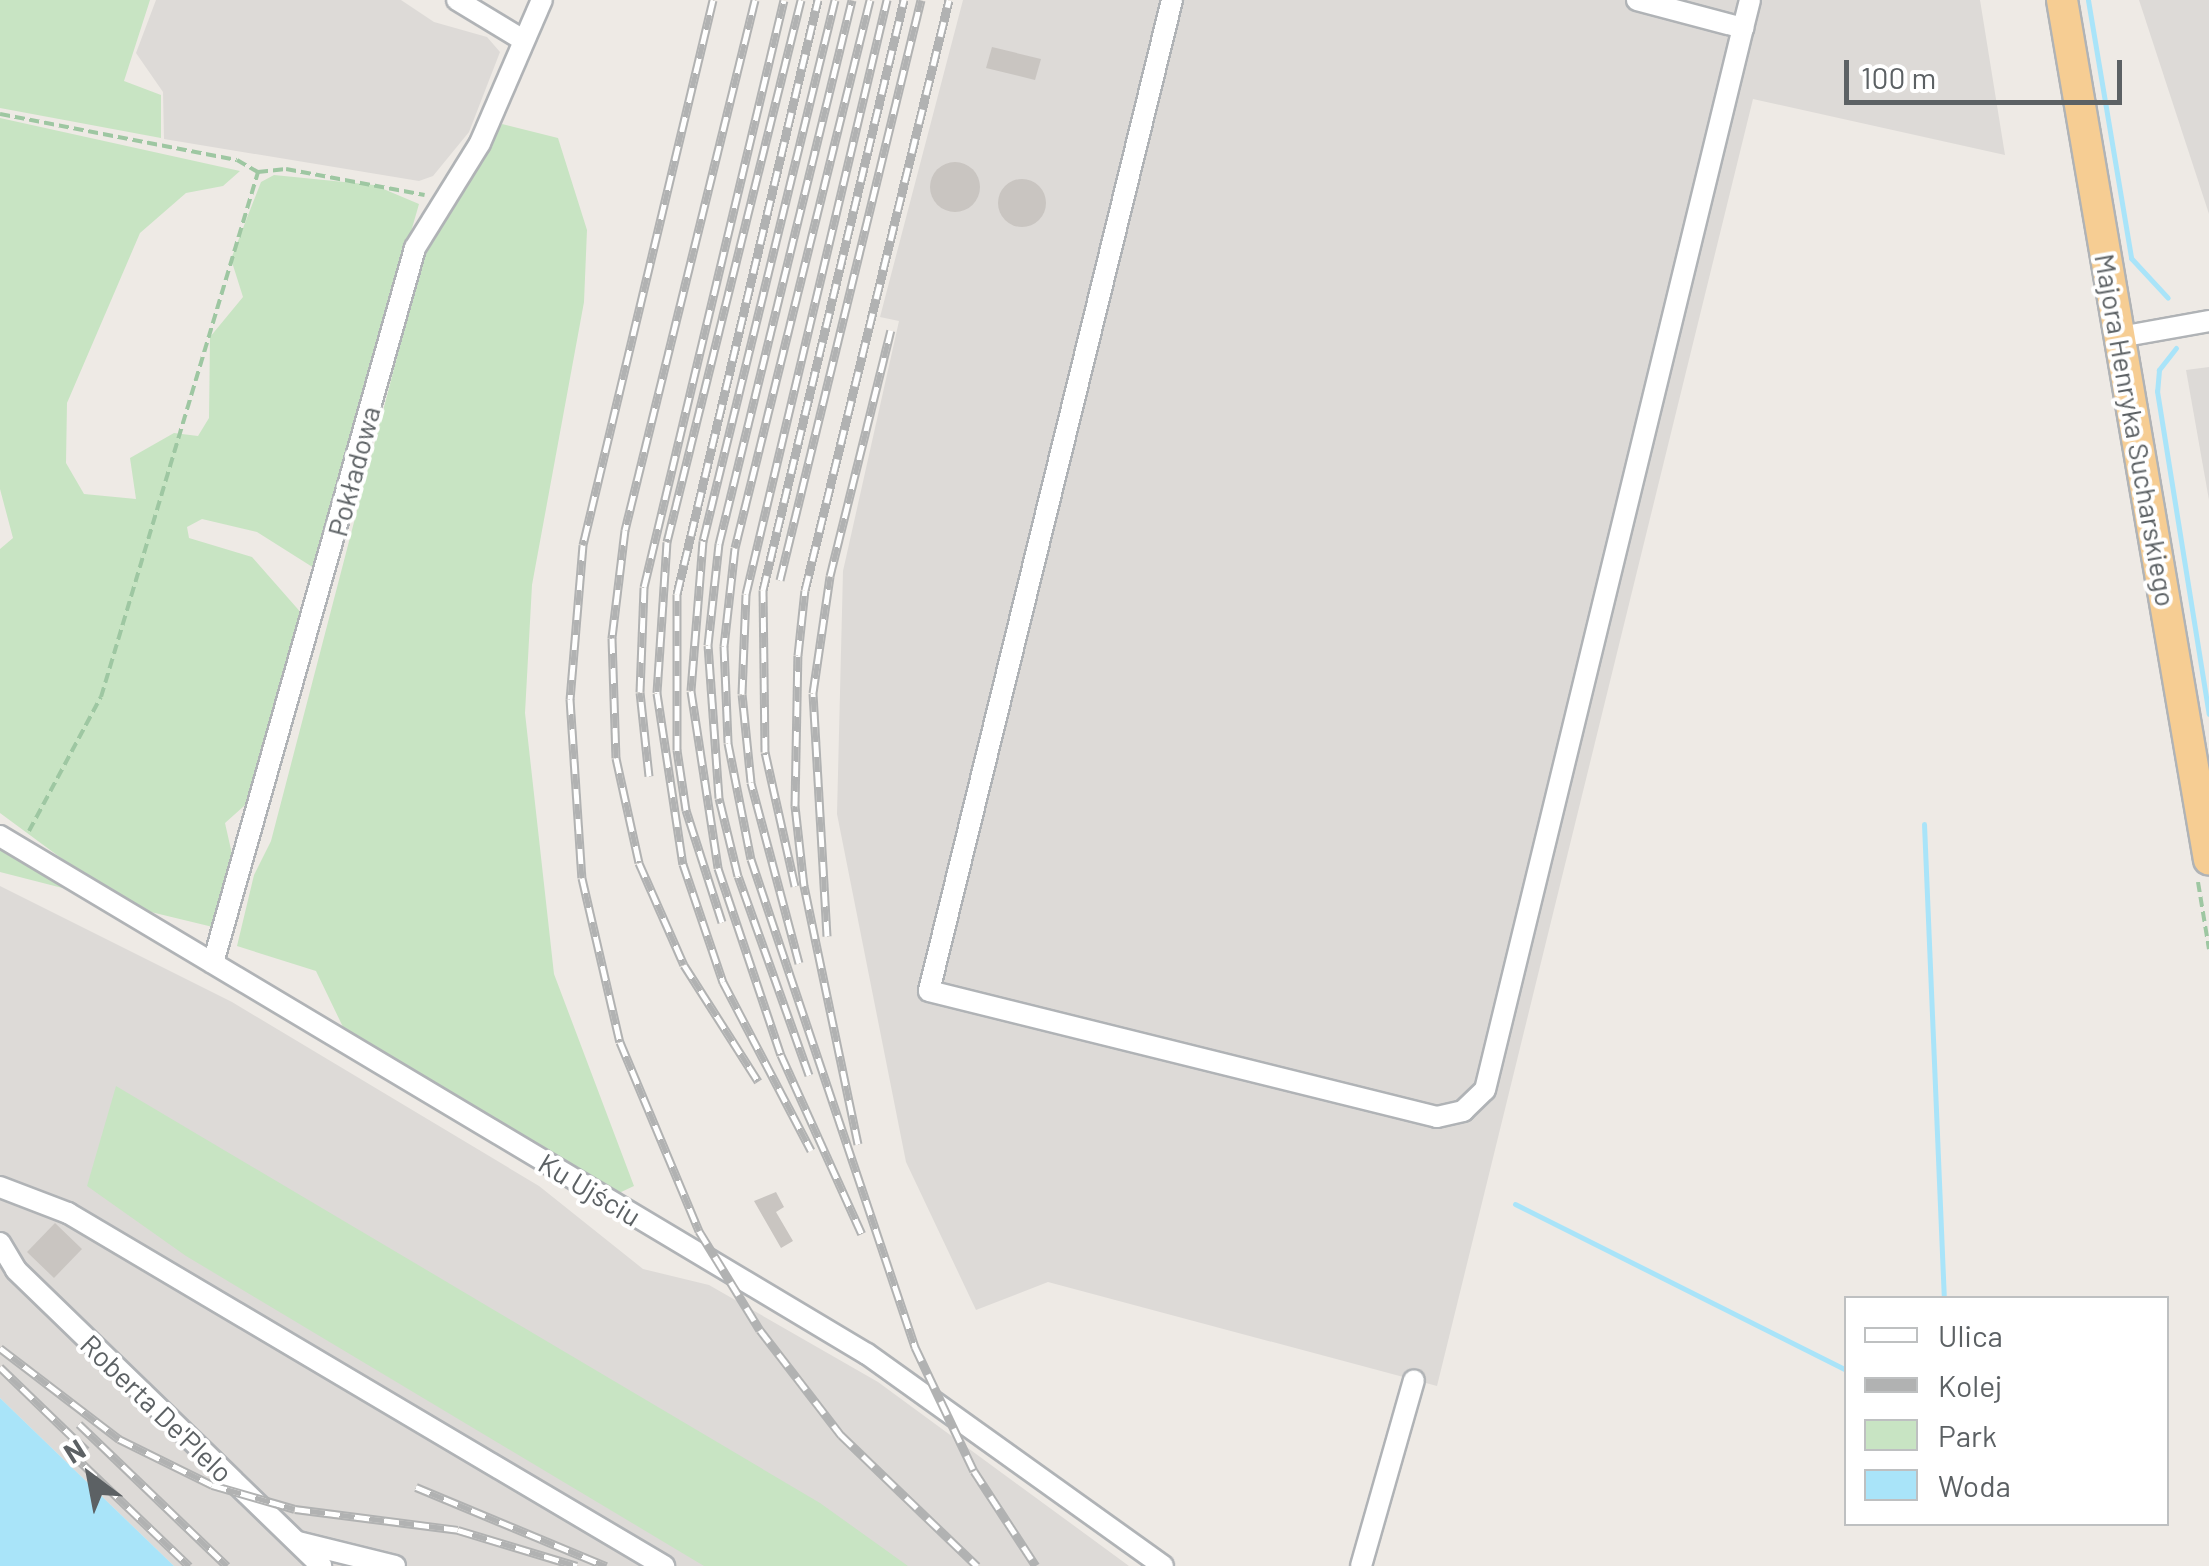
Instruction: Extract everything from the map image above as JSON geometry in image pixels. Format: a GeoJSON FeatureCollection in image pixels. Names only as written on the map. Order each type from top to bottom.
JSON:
{"type":"FeatureCollection","features":[{"type":"Feature","properties":{"kind":"highway","name":"Majora Henryka Sucharskiego"},"geometry":{"type":"LineString","coordinates":[[2062,0],[2209,860]]}},
{"type":"Feature","properties":{"kind":"street"},"geometry":{"type":"LineString","coordinates":[[457,0],[522,40]]}},
{"type":"Feature","properties":{"kind":"street","name":"Pokładowa"},"geometry":{"type":"LineString","coordinates":[[213,963],[415,248],[480,143],[542,0]]}},
{"type":"Feature","properties":{"kind":"street"},"geometry":{"type":"LineString","coordinates":[[1172,0],[929,990],[1437,1117],[1464,1112],[1485,1090],[1750,0]]}},
{"type":"Feature","properties":{"kind":"street"},"geometry":{"type":"LineString","coordinates":[[1638,0],[1744,28]]}},
{"type":"Feature","properties":{"kind":"street"},"geometry":{"type":"LineString","coordinates":[[2120,337],[2209,321]]}},
{"type":"Feature","properties":{"kind":"street","name":"Ku Ujściu"},"geometry":{"type":"LineString","coordinates":[[0,836],[867,1354],[1163,1566]]}},
{"type":"Feature","properties":{"kind":"street"},"geometry":{"type":"LineString","coordinates":[[0,1187],[68,1213],[664,1566]]}},
{"type":"Feature","properties":{"kind":"street","name":"Roberta De'Plelo"},"geometry":{"type":"LineString","coordinates":[[0,1243],[16,1270],[321,1566]]}},
{"type":"Feature","properties":{"kind":"street"},"geometry":{"type":"LineString","coordinates":[[1361,1566],[1414,1380]]}},
{"type":"Feature","properties":{"kind":"street"},"geometry":{"type":"LineString","coordinates":[[296,1542],[395,1566]]}},
{"type":"Feature","properties":{"kind":"path"},"geometry":{"type":"LineString","coordinates":[[0,114],[237,160],[258,172],[286,168],[418,193]]}},
{"type":"Feature","properties":{"kind":"path"},"geometry":{"type":"LineString","coordinates":[[20,848],[101,697],[258,172]]}},
{"type":"Feature","properties":{"kind":"shaded area"},"geometry":{"type":"Polygon","coordinates":[[[156,0],[401,0],[434,22],[487,37],[500,52],[469,132],[433,176],[419,181],[164,139],[163,92],[136,53],[156,0]]]}},
{"type":"Feature","properties":{"kind":"shaded area"},"geometry":{"type":"Polygon","coordinates":[[[963,0],[1980,0],[2005,155],[1753,99],[1437,1386],[1048,1282],[976,1310],[906,1162],[837,814],[843,571],[899,321],[880,317],[963,0]]]}},
{"type":"Feature","properties":{"kind":"shaded area"},"geometry":{"type":"Polygon","coordinates":[[[2139,0],[2209,0],[2209,214],[2139,0]]]}},
{"type":"Feature","properties":{"kind":"shaded area"},"geometry":{"type":"Polygon","coordinates":[[[2209,367],[2209,500],[2186,370],[2209,367]]]}},
{"type":"Feature","properties":{"kind":"shaded area"},"geometry":{"type":"Polygon","coordinates":[[[0,886],[232,1002],[539,1186],[643,1269],[709,1285],[878,1382],[1129,1566],[174,1566],[0,1398],[0,886]]]}},
{"type":"Feature","properties":{"kind":"green space"},"geometry":{"type":"Polygon","coordinates":[[[0,0],[150,0],[124,81],[161,95],[161,138],[0,108],[0,0]]]}},
{"type":"Feature","properties":{"kind":"green space"},"geometry":{"type":"Polygon","coordinates":[[[0,118],[240,171],[223,186],[186,193],[140,233],[67,403],[66,463],[84,494],[136,499],[130,458],[174,433],[198,436],[209,418],[210,337],[243,297],[231,259],[261,182],[274,175],[374,185],[419,204],[314,568],[257,532],[202,519],[187,527],[189,538],[252,557],[303,615],[253,798],[225,823],[234,863],[217,928],[126,906],[0,813],[0,549],[13,538],[0,489],[0,118]]]}},
{"type":"Feature","properties":{"kind":"green space"},"geometry":{"type":"Polygon","coordinates":[[[502,124],[558,138],[587,230],[584,302],[532,585],[525,713],[554,974],[634,1186],[619,1193],[343,1027],[316,971],[237,946],[254,875],[271,841],[422,261],[502,124]]]}},
{"type":"Feature","properties":{"kind":"green space"},"geometry":{"type":"Polygon","coordinates":[[[0,842],[82,893],[0,872],[0,842]]]}},
{"type":"Feature","properties":{"kind":"green space"},"geometry":{"type":"Polygon","coordinates":[[[116,1086],[820,1503],[908,1566],[704,1566],[186,1256],[87,1186],[116,1086]]]}},
{"type":"Feature","properties":{"kind":"water"},"geometry":{"type":"Polygon","coordinates":[[[0,1398],[174,1566],[0,1566],[0,1398]]]}},
{"type":"Feature","properties":{"kind":"building"},"geometry":{"type":"Polygon","coordinates":[[[992,47],[1041,59],[1035,80],[986,68],[992,47]]]}},
{"type":"Feature","properties":{"kind":"building"},"geometry":{"type":"Polygon","coordinates":[[[955,162],[973,169],[980,187],[973,205],[955,212],[937,205],[930,187],[937,169],[955,162]]]}},
{"type":"Feature","properties":{"kind":"building"},"geometry":{"type":"Polygon","coordinates":[[[1022,179],[1039,186],[1046,203],[1039,220],[1022,227],[1005,220],[998,203],[1005,186],[1022,179]]]}},
{"type":"Feature","properties":{"kind":"building"},"geometry":{"type":"Polygon","coordinates":[[[776,1192],[784,1207],[776,1212],[793,1241],[781,1248],[754,1201],[776,1192]]]}},
{"type":"Feature","properties":{"kind":"building"},"geometry":{"type":"Polygon","coordinates":[[[55,1223],[82,1249],[54,1278],[27,1252],[55,1223]]]}},
{"type":"Feature","properties":{"kind":"waterway"},"geometry":{"type":"LineString","coordinates":[[2088,0],[2131,258],[2168,298]]}},
{"type":"Feature","properties":{"kind":"waterway"},"geometry":{"type":"LineString","coordinates":[[2176,348],[2159,370],[2157,391],[2209,714]]}},
{"type":"Feature","properties":{"kind":"waterway"},"geometry":{"type":"LineString","coordinates":[[1924,824],[1944,1296]]}},
{"type":"Feature","properties":{"kind":"waterway"},"geometry":{"type":"LineString","coordinates":[[1515,1204],[1844,1369]]}},
{"type":"Feature","properties":{"kind":"railway"},"geometry":{"type":"LineString","coordinates":[[713,0],[583,545],[570,699],[582,878],[620,1042],[699,1231],[760,1330],[841,1435],[977,1566]]}},
{"type":"Feature","properties":{"kind":"railway"},"geometry":{"type":"LineString","coordinates":[[755,0],[625,530],[612,638],[616,758],[639,863],[684,965],[758,1081]]}},
{"type":"Feature","properties":{"kind":"railway"},"geometry":{"type":"LineString","coordinates":[[649,776],[640,692],[644,587],[784,0]]}},
{"type":"Feature","properties":{"kind":"railway"},"geometry":{"type":"LineString","coordinates":[[801,0],[667,542],[657,693],[683,864],[723,982],[811,1150]]}},
{"type":"Feature","properties":{"kind":"railway"},"geometry":{"type":"LineString","coordinates":[[722,922],[686,810],[677,750],[677,594],[818,0]]}},
{"type":"Feature","properties":{"kind":"railway"},"geometry":{"type":"LineString","coordinates":[[835,0],[703,541],[691,691],[718,868],[781,1055],[862,1234]]}},
{"type":"Feature","properties":{"kind":"railway"},"geometry":{"type":"LineString","coordinates":[[809,1075],[738,876],[719,798],[708,645],[719,544],[852,0]]}},
{"type":"Feature","properties":{"kind":"railway"},"geometry":{"type":"LineString","coordinates":[[870,0],[735,548],[724,646],[728,743],[751,859],[915,1347],[974,1471],[1036,1566]]}},
{"type":"Feature","properties":{"kind":"railway"},"geometry":{"type":"LineString","coordinates":[[799,963],[751,782],[742,694],[746,594],[887,0]]}},
{"type":"Feature","properties":{"kind":"railway"},"geometry":{"type":"LineString","coordinates":[[795,886],[765,752],[763,590],[904,0]]}},
{"type":"Feature","properties":{"kind":"railway"},"geometry":{"type":"LineString","coordinates":[[780,580],[921,0]]}},
{"type":"Feature","properties":{"kind":"railway"},"geometry":{"type":"LineString","coordinates":[[858,1144],[804,886],[795,806],[798,655],[805,590],[949,0]]}},
{"type":"Feature","properties":{"kind":"railway"},"geometry":{"type":"LineString","coordinates":[[827,936],[813,693],[830,576],[891,330]]}},
{"type":"Feature","properties":{"kind":"railway"},"geometry":{"type":"LineString","coordinates":[[0,1348],[119,1439],[212,1485],[295,1509],[458,1530],[577,1566]]}},
{"type":"Feature","properties":{"kind":"railway"},"geometry":{"type":"LineString","coordinates":[[0,1367],[86,1450]]}},
{"type":"Feature","properties":{"kind":"railway"},"geometry":{"type":"LineString","coordinates":[[79,1424],[227,1566]]}},
{"type":"Feature","properties":{"kind":"railway"},"geometry":{"type":"LineString","coordinates":[[63,1445],[189,1566]]}},
{"type":"Feature","properties":{"kind":"railway"},"geometry":{"type":"LineString","coordinates":[[416,1487],[606,1566]]}}]}
